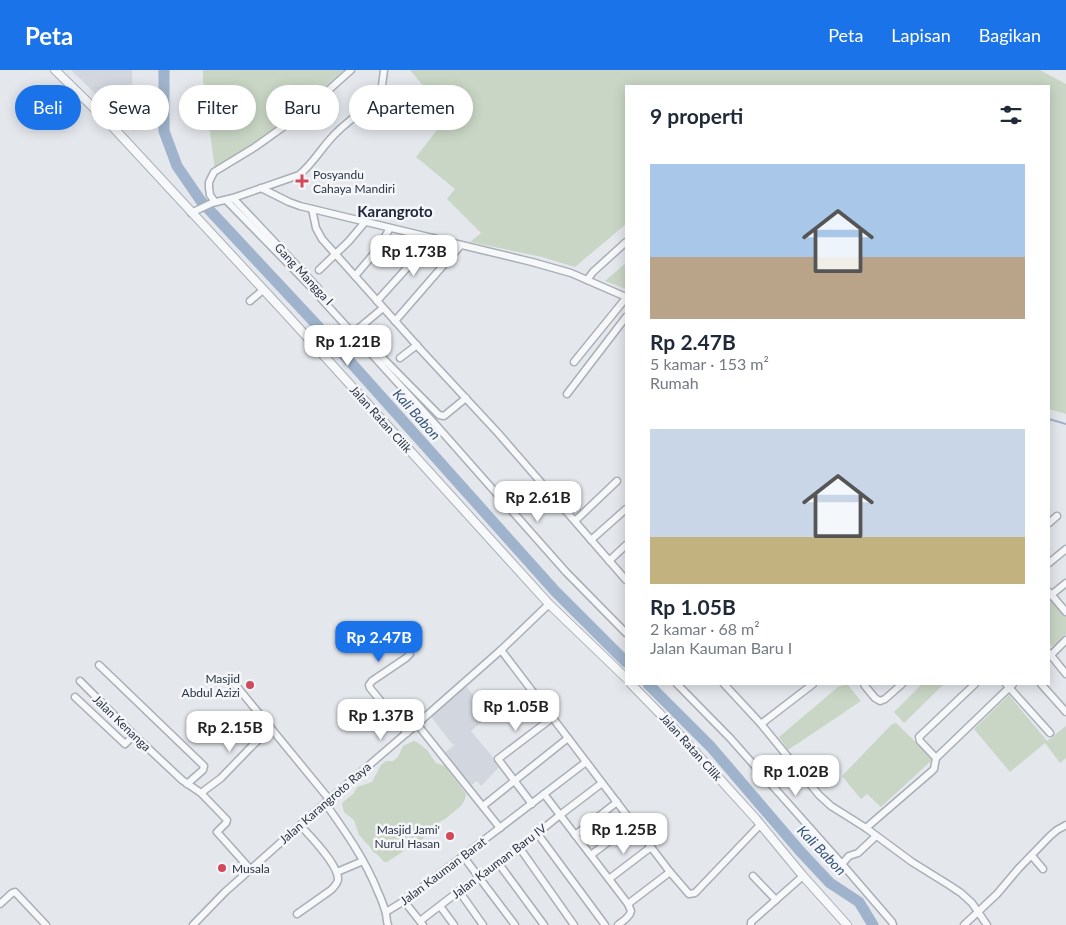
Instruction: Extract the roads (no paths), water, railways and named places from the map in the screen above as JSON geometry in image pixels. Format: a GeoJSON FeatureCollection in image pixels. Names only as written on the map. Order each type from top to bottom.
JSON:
{"type":"FeatureCollection","features":[{"type":"Feature","properties":{"kind":"street","name":"Jalan Ratan Cilik"},"geometry":{"type":"LineString","coordinates":[[55,70],[110,124],[194,212],[262,291],[549,604],[625,677]]}},
{"type":"Feature","properties":{"kind":"street"},"geometry":{"type":"LineString","coordinates":[[213,203],[209,182],[214,172],[255,148],[304,112],[351,70]]}},
{"type":"Feature","properties":{"kind":"street"},"geometry":{"type":"LineString","coordinates":[[194,212],[213,203],[299,175],[307,169],[322,148],[338,131],[377,100],[381,94],[384,70]]}},
{"type":"Feature","properties":{"kind":"street"},"geometry":{"type":"LineString","coordinates":[[262,188],[289,202],[312,209],[571,273],[590,276],[625,297]]}},
{"type":"Feature","properties":{"kind":"street","name":"Gang Mangga I"},"geometry":{"type":"LineString","coordinates":[[230,199],[318,291],[354,332],[439,415],[444,416],[466,398]]}},
{"type":"Feature","properties":{"kind":"street"},"geometry":{"type":"LineString","coordinates":[[312,209],[316,228],[320,236],[336,255],[498,433],[625,579]]}},
{"type":"Feature","properties":{"kind":"street"},"geometry":{"type":"LineString","coordinates":[[319,270],[336,255],[365,222]]}},
{"type":"Feature","properties":{"kind":"street"},"geometry":{"type":"LineString","coordinates":[[355,276],[377,250],[390,228]]}},
{"type":"Feature","properties":{"kind":"street"},"geometry":{"type":"LineString","coordinates":[[377,301],[434,238]]}},
{"type":"Feature","properties":{"kind":"street"},"geometry":{"type":"LineString","coordinates":[[590,276],[625,243]]}},
{"type":"Feature","properties":{"kind":"street"},"geometry":{"type":"LineString","coordinates":[[395,321],[460,245]]}},
{"type":"Feature","properties":{"kind":"street"},"geometry":{"type":"LineString","coordinates":[[252,299],[262,291]]}},
{"type":"Feature","properties":{"kind":"street"},"geometry":{"type":"LineString","coordinates":[[574,362],[625,299]]}},
{"type":"Feature","properties":{"kind":"street"},"geometry":{"type":"LineString","coordinates":[[383,308],[354,332],[566,572],[625,632]]}},
{"type":"Feature","properties":{"kind":"street"},"geometry":{"type":"LineString","coordinates":[[566,394],[625,318]]}},
{"type":"Feature","properties":{"kind":"street"},"geometry":{"type":"LineString","coordinates":[[400,358],[416,345]]}},
{"type":"Feature","properties":{"kind":"street"},"geometry":{"type":"LineString","coordinates":[[574,521],[617,481]]}},
{"type":"Feature","properties":{"kind":"street"},"geometry":{"type":"LineString","coordinates":[[591,540],[625,510]]}},
{"type":"Feature","properties":{"kind":"street"},"geometry":{"type":"LineString","coordinates":[[1050,522],[1057,516]]}},
{"type":"Feature","properties":{"kind":"street"},"geometry":{"type":"LineString","coordinates":[[609,561],[625,546]]}},
{"type":"Feature","properties":{"kind":"street"},"geometry":{"type":"LineString","coordinates":[[1050,562],[1066,549]]}},
{"type":"Feature","properties":{"kind":"street"},"geometry":{"type":"LineString","coordinates":[[1066,583],[1050,593],[1066,612]]}},
{"type":"Feature","properties":{"kind":"street","name":"Jalan Karangroto Raya"},"geometry":{"type":"LineString","coordinates":[[193,925],[225,892],[417,724],[549,604]]}},
{"type":"Feature","properties":{"kind":"street"},"geometry":{"type":"LineString","coordinates":[[394,631],[410,654],[369,684],[370,688],[407,732]]}},
{"type":"Feature","properties":{"kind":"street"},"geometry":{"type":"LineString","coordinates":[[1066,640],[1050,654],[1066,674]]}},
{"type":"Feature","properties":{"kind":"street"},"geometry":{"type":"LineString","coordinates":[[500,650],[670,872],[690,894],[695,893],[760,825]]}},
{"type":"Feature","properties":{"kind":"street"},"geometry":{"type":"LineString","coordinates":[[99,665],[204,766],[203,770],[187,784]]}},
{"type":"Feature","properties":{"kind":"street","name":"Jalan Kenanga"},"geometry":{"type":"LineString","coordinates":[[80,681],[187,784],[201,793],[227,820],[218,833],[250,870]]}},
{"type":"Feature","properties":{"kind":"street"},"geometry":{"type":"LineString","coordinates":[[234,684],[271,728],[327,801],[354,844],[378,891],[386,912],[387,924]]}},
{"type":"Feature","properties":{"kind":"street","name":"Jalan Ratan Cilik"},"geometry":{"type":"LineString","coordinates":[[633,685],[760,825],[847,925]]}},
{"type":"Feature","properties":{"kind":"street"},"geometry":{"type":"LineString","coordinates":[[678,685],[730,738],[842,864],[893,925]]}},
{"type":"Feature","properties":{"kind":"street"},"geometry":{"type":"LineString","coordinates":[[725,685],[761,724],[819,795],[831,806],[961,893],[972,903],[987,925]]}},
{"type":"Feature","properties":{"kind":"street"},"geometry":{"type":"LineString","coordinates":[[761,724],[812,685]]}},
{"type":"Feature","properties":{"kind":"street"},"geometry":{"type":"LineString","coordinates":[[864,685],[875,698],[880,701],[901,685]]}},
{"type":"Feature","properties":{"kind":"street"},"geometry":{"type":"LineString","coordinates":[[936,758],[920,741],[919,737],[974,685]]}},
{"type":"Feature","properties":{"kind":"street"},"geometry":{"type":"LineString","coordinates":[[866,828],[932,771],[936,758],[1009,685],[1050,733]]}},
{"type":"Feature","properties":{"kind":"street"},"geometry":{"type":"LineString","coordinates":[[1042,685],[1066,712]]}},
{"type":"Feature","properties":{"kind":"street"},"geometry":{"type":"LineString","coordinates":[[75,697],[124,744],[134,734]]}},
{"type":"Feature","properties":{"kind":"street"},"geometry":{"type":"LineString","coordinates":[[532,804],[498,760],[552,718]]}},
{"type":"Feature","properties":{"kind":"street"},"geometry":{"type":"LineString","coordinates":[[417,724],[500,828]]}},
{"type":"Feature","properties":{"kind":"street"},"geometry":{"type":"LineString","coordinates":[[201,793],[221,778],[250,746],[271,728]]}},
{"type":"Feature","properties":{"kind":"street"},"geometry":{"type":"LineString","coordinates":[[483,806],[568,738]]}},
{"type":"Feature","properties":{"kind":"street","name":"Jalan Kauman Barat"},"geometry":{"type":"LineString","coordinates":[[386,912],[404,901],[586,762]]}},
{"type":"Feature","properties":{"kind":"street","name":"Jalan Kauman Baru IV"},"geometry":{"type":"LineString","coordinates":[[421,923],[459,891],[499,864],[602,783]]}},
{"type":"Feature","properties":{"kind":"street"},"geometry":{"type":"LineString","coordinates":[[544,794],[628,904],[630,913],[618,925]]}},
{"type":"Feature","properties":{"kind":"street"},"geometry":{"type":"LineString","coordinates":[[575,835],[617,802]]}},
{"type":"Feature","properties":{"kind":"street"},"geometry":{"type":"LineString","coordinates":[[591,855],[633,823]]}},
{"type":"Feature","properties":{"kind":"street"},"geometry":{"type":"LineString","coordinates":[[297,914],[335,886],[338,880],[337,872],[322,850],[300,825]]}},
{"type":"Feature","properties":{"kind":"street"},"geometry":{"type":"LineString","coordinates":[[964,925],[997,894],[1050,836],[1066,825]]}},
{"type":"Feature","properties":{"kind":"street"},"geometry":{"type":"LineString","coordinates":[[537,833],[605,925]]}},
{"type":"Feature","properties":{"kind":"street"},"geometry":{"type":"LineString","coordinates":[[842,864],[849,856],[858,853],[876,836]]}},
{"type":"Feature","properties":{"kind":"street"},"geometry":{"type":"LineString","coordinates":[[519,847],[574,925]]}},
{"type":"Feature","properties":{"kind":"street"},"geometry":{"type":"LineString","coordinates":[[609,879],[651,847]]}},
{"type":"Feature","properties":{"kind":"street"},"geometry":{"type":"LineString","coordinates":[[463,856],[515,925]]}},
{"type":"Feature","properties":{"kind":"street"},"geometry":{"type":"LineString","coordinates":[[1032,856],[1043,869]]}},
{"type":"Feature","properties":{"kind":"street"},"geometry":{"type":"LineString","coordinates":[[337,872],[363,861]]}},
{"type":"Feature","properties":{"kind":"street"},"geometry":{"type":"LineString","coordinates":[[499,864],[544,925]]}},
{"type":"Feature","properties":{"kind":"street"},"geometry":{"type":"LineString","coordinates":[[628,904],[670,872]]}},
{"type":"Feature","properties":{"kind":"street"},"geometry":{"type":"LineString","coordinates":[[753,876],[776,900]]}},
{"type":"Feature","properties":{"kind":"street"},"geometry":{"type":"LineString","coordinates":[[751,925],[751,922],[803,876]]}},
{"type":"Feature","properties":{"kind":"street"},"geometry":{"type":"LineString","coordinates":[[459,891],[483,925]]}},
{"type":"Feature","properties":{"kind":"street"},"geometry":{"type":"LineString","coordinates":[[0,904],[12,892],[15,892],[46,925]]}},
{"type":"Feature","properties":{"kind":"street"},"geometry":{"type":"LineString","coordinates":[[404,901],[421,923]]}},
{"type":"Feature","properties":{"kind":"street"},"geometry":{"type":"LineString","coordinates":[[440,906],[454,925]]}},
{"type":"Feature","properties":{"kind":"waterway","name":"Kali Babon"},"geometry":{"type":"LineString","coordinates":[[164,70],[164,131],[177,166],[201,201],[328,337],[555,591],[625,661]]}},
{"type":"Feature","properties":{"kind":"waterway"},"geometry":{"type":"LineString","coordinates":[[1050,419],[1066,424]]}},
{"type":"Feature","properties":{"kind":"waterway","name":"Kali Babon"},"geometry":{"type":"LineString","coordinates":[[649,685],[711,747],[800,851],[830,883],[859,902],[873,925]]}},
{"type":"Feature","properties":{"kind":"place","name":"Posyandu Cahaya Mandiri"},"geometry":{"type":"Point","coordinates":[302,181]}},
{"type":"Feature","properties":{"kind":"place","name":"Masjid Abdul Azizi"},"geometry":{"type":"Point","coordinates":[250,685]}},
{"type":"Feature","properties":{"kind":"place","name":"Masjid Jami' Nurul Hasan"},"geometry":{"type":"Point","coordinates":[450,836]}},
{"type":"Feature","properties":{"kind":"place","name":"Musala"},"geometry":{"type":"Point","coordinates":[222,868]}},
{"type":"Feature","properties":{"kind":"district","name":"Karangroto"},"geometry":{"type":"Point","coordinates":[395,211]}}]}
